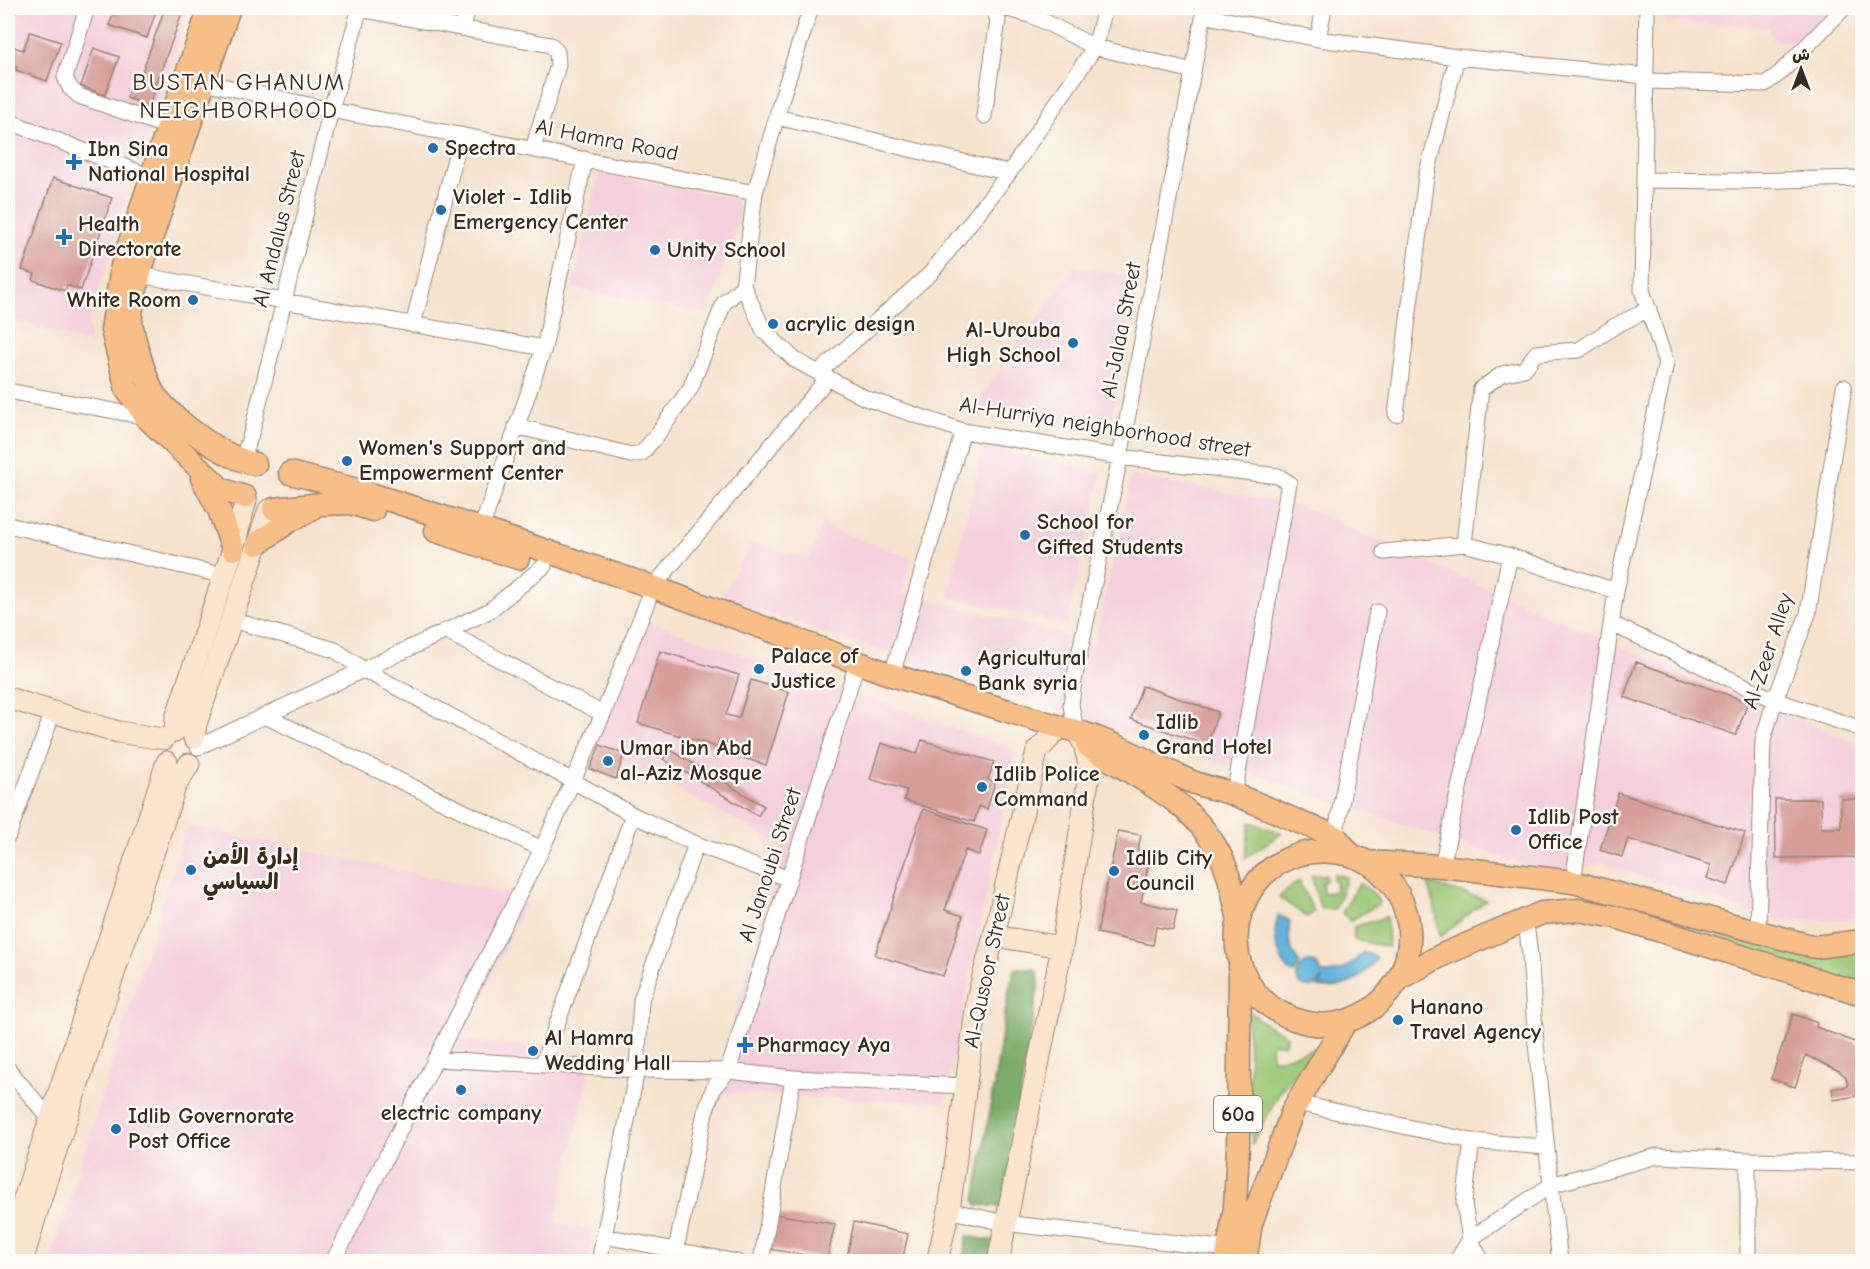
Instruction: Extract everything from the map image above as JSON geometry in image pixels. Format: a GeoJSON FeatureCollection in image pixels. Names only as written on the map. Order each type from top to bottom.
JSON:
{"type":"FeatureCollection","features":[{"type":"Feature","properties":{"kind":"main road"},"geometry":{"type":"LineString","coordinates":[[210,8],[168,127],[161,180],[131,320],[140,356],[155,397],[197,436],[248,462],[272,461],[280,464],[290,473],[361,491],[481,529],[650,594],[1134,754],[1192,782],[1234,795],[1335,837],[1359,859],[1387,878],[1402,900],[1409,926],[1409,953],[1400,978],[1386,997],[1368,1012],[1346,1021],[1320,1024],[1294,1019],[1271,1007],[1252,988],[1240,965],[1236,939],[1238,916],[1247,895],[1263,874],[1286,859],[1312,851],[1339,852],[1359,859],[1442,866],[1573,882],[1815,946],[1863,941]]}},
{"type":"Feature","properties":{"kind":"main road"},"geometry":{"type":"LineString","coordinates":[[229,8],[204,82],[122,266],[112,330],[127,390],[146,417],[221,489],[246,498]]}},
{"type":"Feature","properties":{"kind":"main road"},"geometry":{"type":"LineString","coordinates":[[248,462],[242,489],[246,498],[256,508],[272,510],[319,504],[351,503],[544,566],[650,594],[721,625],[790,651],[932,700],[1068,734],[1125,770],[1150,782],[1199,823],[1212,840],[1224,865],[1238,916]]}},
{"type":"Feature","properties":{"kind":"main road"},"geometry":{"type":"LineString","coordinates":[[196,466],[219,510],[233,549]]}},
{"type":"Feature","properties":{"kind":"main road"},"geometry":{"type":"LineString","coordinates":[[272,510],[283,505],[290,497],[292,487],[290,473]]}},
{"type":"Feature","properties":{"kind":"main road"},"geometry":{"type":"LineString","coordinates":[[257,544],[319,504]]}},
{"type":"Feature","properties":{"kind":"main road"},"geometry":{"type":"LineString","coordinates":[[1400,978],[1442,955],[1542,913],[1578,910],[1616,917],[1863,994]]}},
{"type":"Feature","properties":{"kind":"main road","name":"60a"},"geometry":{"type":"LineString","coordinates":[[1233,1257],[1238,1146],[1240,965]]}},
{"type":"Feature","properties":{"kind":"main road","name":"60a"},"geometry":{"type":"LineString","coordinates":[[1233,1257],[1251,1223],[1293,1110],[1346,1021]]}},
{"type":"Feature","properties":{"kind":"street"},"geometry":{"type":"LineString","coordinates":[[87,8],[65,77],[70,88],[79,96],[168,127]]}},
{"type":"Feature","properties":{"kind":"street"},"geometry":{"type":"LineString","coordinates":[[359,8],[551,45],[557,52],[558,65],[533,149]]}},
{"type":"Feature","properties":{"kind":"street","name":"Al Andalus Street"},"geometry":{"type":"LineString","coordinates":[[248,462],[252,430],[331,110],[359,8]]}},
{"type":"Feature","properties":{"kind":"street"},"geometry":{"type":"LineString","coordinates":[[463,28],[468,8]]}},
{"type":"Feature","properties":{"kind":"street"},"geometry":{"type":"LineString","coordinates":[[516,426],[631,455],[642,453],[690,388],[724,303],[743,286],[755,193],[811,8]]}},
{"type":"Feature","properties":{"kind":"street"},"geometry":{"type":"LineString","coordinates":[[984,116],[998,20],[993,8]]}},
{"type":"Feature","properties":{"kind":"street"},"geometry":{"type":"LineString","coordinates":[[1005,8],[1033,16],[1095,47],[1193,71]]}},
{"type":"Feature","properties":{"kind":"street"},"geometry":{"type":"LineString","coordinates":[[333,1262],[542,849],[603,714],[650,594],[823,375],[931,273],[1009,173],[1095,47],[1105,8]]}},
{"type":"Feature","properties":{"kind":"street"},"geometry":{"type":"LineString","coordinates":[[1318,39],[1324,8]]}},
{"type":"Feature","properties":{"kind":"street"},"geometry":{"type":"LineString","coordinates":[[1573,882],[1616,591],[1666,363],[1642,290],[1647,8]]}},
{"type":"Feature","properties":{"kind":"street"},"geometry":{"type":"LineString","coordinates":[[1204,11],[1318,39],[1646,78],[1765,84],[1780,73],[1844,8]]}},
{"type":"Feature","properties":{"kind":"street","name":"Al-Jalaa Street"},"geometry":{"type":"LineString","coordinates":[[1068,734],[1074,680],[1120,457],[1204,11]]}},
{"type":"Feature","properties":{"kind":"street"},"geometry":{"type":"LineString","coordinates":[[1396,414],[1426,177],[1457,57]]}},
{"type":"Feature","properties":{"kind":"street","name":"Al Hamra Road"},"geometry":{"type":"LineString","coordinates":[[204,82],[331,110],[755,193]]}},
{"type":"Feature","properties":{"kind":"street"},"geometry":{"type":"LineString","coordinates":[[777,117],[1009,173]]}},
{"type":"Feature","properties":{"kind":"street"},"geometry":{"type":"LineString","coordinates":[[8,121],[161,180]]}},
{"type":"Feature","properties":{"kind":"street"},"geometry":{"type":"LineString","coordinates":[[413,325],[461,135]]}},
{"type":"Feature","properties":{"kind":"street"},"geometry":{"type":"LineString","coordinates":[[481,529],[544,348],[585,159]]}},
{"type":"Feature","properties":{"kind":"street"},"geometry":{"type":"LineString","coordinates":[[1644,180],[1743,181],[1863,178]]}},
{"type":"Feature","properties":{"kind":"street"},"geometry":{"type":"LineString","coordinates":[[139,275],[544,348]]}},
{"type":"Feature","properties":{"kind":"street","name":"Al-Hurriya neighborhood street"},"geometry":{"type":"LineString","coordinates":[[743,286],[764,331],[795,360],[865,398],[963,431],[1120,457],[1278,476],[1289,483],[1234,795]]}},
{"type":"Feature","properties":{"kind":"street"},"geometry":{"type":"LineString","coordinates":[[1464,544],[1481,389],[1502,374],[1524,369],[1536,353],[1579,350],[1615,326],[1649,309]]}},
{"type":"Feature","properties":{"kind":"street","name":"Al-Zeer Alley"},"geometry":{"type":"LineString","coordinates":[[1758,931],[1763,740],[1775,700],[1808,614],[1844,387]]}},
{"type":"Feature","properties":{"kind":"street"},"geometry":{"type":"LineString","coordinates":[[8,391],[146,417]]}},
{"type":"Feature","properties":{"kind":"street"},"geometry":{"type":"LineString","coordinates":[[892,675],[963,431]]}},
{"type":"Feature","properties":{"kind":"street"},"geometry":{"type":"LineString","coordinates":[[22,1262],[48,1175],[176,787],[178,748],[176,718],[225,576],[246,498]]}},
{"type":"Feature","properties":{"kind":"street"},"geometry":{"type":"LineString","coordinates":[[8,1248],[178,748],[196,724],[257,544],[272,510]]}},
{"type":"Feature","properties":{"kind":"street"},"geometry":{"type":"LineString","coordinates":[[8,525],[225,576]]}},
{"type":"Feature","properties":{"kind":"street"},"geometry":{"type":"LineString","coordinates":[[1384,552],[1464,544],[1510,556],[1616,591]]}},
{"type":"Feature","properties":{"kind":"street"},"geometry":{"type":"LineString","coordinates":[[1442,866],[1510,556]]}},
{"type":"Feature","properties":{"kind":"street"},"geometry":{"type":"LineString","coordinates":[[8,698],[178,748],[265,716],[489,611],[544,566]]}},
{"type":"Feature","properties":{"kind":"street"},"geometry":{"type":"LineString","coordinates":[[1335,837],[1377,612]]}},
{"type":"Feature","properties":{"kind":"street"},"geometry":{"type":"LineString","coordinates":[[232,620],[335,650],[364,670],[633,815],[696,844],[789,879]]}},
{"type":"Feature","properties":{"kind":"street"},"geometry":{"type":"LineString","coordinates":[[1612,624],[1775,700],[1863,729]]}},
{"type":"Feature","properties":{"kind":"street"},"geometry":{"type":"LineString","coordinates":[[445,631],[603,714]]}},
{"type":"Feature","properties":{"kind":"street","name":"Al Janoubi Street"},"geometry":{"type":"LineString","coordinates":[[676,1249],[705,1112],[714,1087],[728,1071],[855,673]]}},
{"type":"Feature","properties":{"kind":"street"},"geometry":{"type":"LineString","coordinates":[[8,836],[53,712]]}},
{"type":"Feature","properties":{"kind":"street"},"geometry":{"type":"LineString","coordinates":[[265,716],[542,849]]}},
{"type":"Feature","properties":{"kind":"street"},"geometry":{"type":"LineString","coordinates":[[998,1262],[1004,1223],[1062,947],[1090,768],[1068,734]]}},
{"type":"Feature","properties":{"kind":"street","name":"Al-Qusoor Street"},"geometry":{"type":"LineString","coordinates":[[937,1262],[949,1210],[978,994],[1037,751],[1068,734]]}},
{"type":"Feature","properties":{"kind":"street"},"geometry":{"type":"LineString","coordinates":[[542,1065],[633,815]]}},
{"type":"Feature","properties":{"kind":"street"},"geometry":{"type":"LineString","coordinates":[[599,1262],[637,1070],[641,1000],[696,844]]}},
{"type":"Feature","properties":{"kind":"street"},"geometry":{"type":"LineString","coordinates":[[1526,920],[1545,1147],[1560,1262]]}},
{"type":"Feature","properties":{"kind":"street"},"geometry":{"type":"LineString","coordinates":[[993,936],[1062,947]]}},
{"type":"Feature","properties":{"kind":"street"},"geometry":{"type":"LineString","coordinates":[[435,1059],[637,1070],[728,1071],[793,1078],[965,1086]]}},
{"type":"Feature","properties":{"kind":"street"},"geometry":{"type":"LineString","coordinates":[[8,1069],[50,1119]]}},
{"type":"Feature","properties":{"kind":"street"},"geometry":{"type":"LineString","coordinates":[[761,1262],[793,1078]]}},
{"type":"Feature","properties":{"kind":"street"},"geometry":{"type":"LineString","coordinates":[[1297,1103],[1472,1142],[1545,1147]]}},
{"type":"Feature","properties":{"kind":"street"},"geometry":{"type":"LineString","coordinates":[[1472,1142],[1464,1203],[1470,1239],[1482,1262]]}},
{"type":"Feature","properties":{"kind":"street"},"geometry":{"type":"LineString","coordinates":[[1456,1262],[1470,1239],[1551,1185],[1657,1156],[1863,1162]]}},
{"type":"Feature","properties":{"kind":"street"},"geometry":{"type":"LineString","coordinates":[[1748,1160],[1748,1262]]}},
{"type":"Feature","properties":{"kind":"street"},"geometry":{"type":"LineString","coordinates":[[949,1210],[1004,1223],[1233,1257]]}},
{"type":"Feature","properties":{"kind":"street"},"geometry":{"type":"LineString","coordinates":[[604,1236],[737,1262]]}},
{"type":"Feature","properties":{"kind":"shaded area","name":"Ibn Sina National Hospital"},"geometry":{"type":"Polygon","coordinates":[[[8,8],[189,8],[88,324],[92,345],[8,317],[8,8]]]}},
{"type":"Feature","properties":{"kind":"shaded area"},"geometry":{"type":"Polygon","coordinates":[[[1667,8],[1835,8],[1795,42],[1773,40],[1768,27],[1666,22],[1667,8]]]}},
{"type":"Feature","properties":{"kind":"shaded area","name":"Unity School"},"geometry":{"type":"Polygon","coordinates":[[[600,172],[735,199],[741,212],[708,314],[572,288],[600,172]]]}},
{"type":"Feature","properties":{"kind":"shaded area","name":"Al-Urouba High School"},"geometry":{"type":"Polygon","coordinates":[[[1075,266],[1139,278],[1108,432],[974,407],[1075,266]]]}},
{"type":"Feature","properties":{"kind":"shaded area","name":"School for Gifted Students"},"geometry":{"type":"Polygon","coordinates":[[[983,446],[1102,473],[1067,624],[948,596],[983,446]]]}},
{"type":"Feature","properties":{"kind":"shaded area"},"geometry":{"type":"Polygon","coordinates":[[[1131,475],[1303,507],[1618,646],[1862,746],[1862,918],[1778,921],[1601,863],[1550,873],[721,598],[751,543],[809,559],[822,525],[912,558],[902,593],[1095,643],[1131,475]]]}},
{"type":"Feature","properties":{"kind":"shaded area"},"geometry":{"type":"Polygon","coordinates":[[[638,618],[1016,750],[944,1103],[712,1092],[785,846],[580,739],[638,618]]]}},
{"type":"Feature","properties":{"kind":"shaded area"},"geometry":{"type":"Polygon","coordinates":[[[187,825],[528,898],[464,1040],[593,1055],[555,1223],[594,1230],[588,1261],[50,1262],[187,825]]]}},
{"type":"Feature","properties":{"kind":"green space"},"geometry":{"type":"Polygon","coordinates":[[[1250,822],[1282,833],[1245,858],[1250,822]]]}},
{"type":"Feature","properties":{"kind":"green space"},"geometry":{"type":"Polygon","coordinates":[[[1326,874],[1326,881],[1322,882],[1323,893],[1335,892],[1334,874],[1347,877],[1335,909],[1321,909],[1311,876],[1326,874]]]}},
{"type":"Feature","properties":{"kind":"green space"},"geometry":{"type":"Polygon","coordinates":[[[1299,881],[1314,912],[1307,917],[1279,897],[1299,881]]]}},
{"type":"Feature","properties":{"kind":"green space"},"geometry":{"type":"Polygon","coordinates":[[[1359,883],[1373,893],[1380,903],[1350,921],[1342,913],[1359,883]]]}},
{"type":"Feature","properties":{"kind":"green space"},"geometry":{"type":"Polygon","coordinates":[[[1428,883],[1486,900],[1440,937],[1428,883]]]}},
{"type":"Feature","properties":{"kind":"green space"},"geometry":{"type":"Polygon","coordinates":[[[1609,906],[1815,955],[1862,950],[1862,989],[1609,906]]]}},
{"type":"Feature","properties":{"kind":"green space"},"geometry":{"type":"Polygon","coordinates":[[[1386,917],[1388,947],[1354,940],[1354,927],[1386,917]]]}},
{"type":"Feature","properties":{"kind":"green space"},"geometry":{"type":"Polygon","coordinates":[[[1015,969],[1035,969],[1038,972],[1039,982],[1002,1207],[978,1205],[975,1202],[1009,989],[1015,969]]]}},
{"type":"Feature","properties":{"kind":"green space"},"geometry":{"type":"Polygon","coordinates":[[[1247,1009],[1264,1023],[1287,1036],[1284,1045],[1275,1043],[1271,1046],[1272,1058],[1283,1058],[1314,1049],[1281,1090],[1252,1144],[1247,1009]]]}},
{"type":"Feature","properties":{"kind":"green space"},"geometry":{"type":"Polygon","coordinates":[[[967,1236],[995,1241],[991,1261],[962,1262],[967,1236]]]}},
{"type":"Feature","properties":{"kind":"water"},"geometry":{"type":"Polygon","coordinates":[[[1278,915],[1290,921],[1290,943],[1300,963],[1294,973],[1289,971],[1276,945],[1275,930],[1278,915]]]}},
{"type":"Feature","properties":{"kind":"water"},"geometry":{"type":"Polygon","coordinates":[[[1363,952],[1377,958],[1366,972],[1344,985],[1318,987],[1322,979],[1316,986],[1306,987],[1297,978],[1301,967],[1306,963],[1311,962],[1317,965],[1322,973],[1335,972],[1350,965],[1363,952]]]}},
{"type":"Feature","properties":{"kind":"building"},"geometry":{"type":"Polygon","coordinates":[[[116,8],[157,8],[147,38],[109,25],[116,8]]]}},
{"type":"Feature","properties":{"kind":"building"},"geometry":{"type":"Polygon","coordinates":[[[165,8],[184,8],[156,84],[140,78],[165,8]]]}},
{"type":"Feature","properties":{"kind":"building"},"geometry":{"type":"Polygon","coordinates":[[[30,32],[61,42],[47,81],[16,70],[17,67],[8,63],[8,45],[23,50],[30,32]]]}},
{"type":"Feature","properties":{"kind":"building"},"geometry":{"type":"Polygon","coordinates":[[[94,48],[119,57],[105,95],[81,86],[94,48]]]}},
{"type":"Feature","properties":{"kind":"building"},"geometry":{"type":"Polygon","coordinates":[[[133,81],[155,89],[149,106],[127,98],[133,81]]]}},
{"type":"Feature","properties":{"kind":"building"},"geometry":{"type":"Polygon","coordinates":[[[53,178],[112,198],[81,290],[67,285],[65,291],[33,280],[35,274],[22,270],[53,178]]]}},
{"type":"Feature","properties":{"kind":"building"},"geometry":{"type":"Polygon","coordinates":[[[660,651],[739,675],[726,715],[739,718],[751,680],[789,692],[766,765],[728,753],[731,743],[719,740],[717,747],[638,723],[660,651]]]}},
{"type":"Feature","properties":{"kind":"building"},"geometry":{"type":"Polygon","coordinates":[[[1636,662],[1748,702],[1736,735],[1624,697],[1636,662]]]}},
{"type":"Feature","properties":{"kind":"building"},"geometry":{"type":"Polygon","coordinates":[[[1142,686],[1218,712],[1207,745],[1131,719],[1142,686]]]}},
{"type":"Feature","properties":{"kind":"building"},"geometry":{"type":"Polygon","coordinates":[[[922,740],[994,762],[988,780],[995,782],[987,809],[979,806],[974,822],[904,800],[907,790],[870,779],[881,743],[917,754],[922,740]]]}},
{"type":"Feature","properties":{"kind":"building","name":"Umar ibn Abd al-Aziz Mosque"},"geometry":{"type":"Polygon","coordinates":[[[600,745],[624,754],[616,779],[590,769],[600,745]]]}},
{"type":"Feature","properties":{"kind":"building"},"geometry":{"type":"Polygon","coordinates":[[[669,749],[764,806],[758,816],[663,759],[669,749]]]}},
{"type":"Feature","properties":{"kind":"building"},"geometry":{"type":"Polygon","coordinates":[[[1618,793],[1745,833],[1728,885],[1707,878],[1711,865],[1628,839],[1622,857],[1600,850],[1618,793]]]}},
{"type":"Feature","properties":{"kind":"building"},"geometry":{"type":"Polygon","coordinates":[[[1775,799],[1821,799],[1821,828],[1841,828],[1841,799],[1862,799],[1862,857],[1776,858],[1775,799]]]}},
{"type":"Feature","properties":{"kind":"building"},"geometry":{"type":"Polygon","coordinates":[[[923,809],[987,830],[979,855],[965,850],[945,910],[963,916],[943,976],[875,955],[923,809]]]}},
{"type":"Feature","properties":{"kind":"building"},"geometry":{"type":"Polygon","coordinates":[[[1118,831],[1141,835],[1137,854],[1150,856],[1141,902],[1177,910],[1173,930],[1156,927],[1153,945],[1097,933],[1118,831]]]}},
{"type":"Feature","properties":{"kind":"building"},"geometry":{"type":"Polygon","coordinates":[[[1793,1014],[1817,1023],[1816,1027],[1862,1045],[1862,1095],[1834,1100],[1832,1089],[1848,1086],[1846,1077],[1839,1071],[1806,1055],[1795,1087],[1771,1079],[1793,1014]]]}},
{"type":"Feature","properties":{"kind":"building"},"geometry":{"type":"Polygon","coordinates":[[[775,1214],[835,1224],[827,1259],[769,1249],[775,1214]]]}},
{"type":"Feature","properties":{"kind":"building"},"geometry":{"type":"Polygon","coordinates":[[[854,1222],[908,1234],[902,1262],[846,1262],[854,1222]]]}},
{"type":"Feature","properties":{"kind":"place","name":"Spectra"},"geometry":{"type":"Point","coordinates":[433,148]}},
{"type":"Feature","properties":{"kind":"place","name":"Ibn Sina National Hospital"},"geometry":{"type":"Point","coordinates":[74,162]}},
{"type":"Feature","properties":{"kind":"place","name":"Violet - Idlib Emergency Center"},"geometry":{"type":"Point","coordinates":[441,210]}},
{"type":"Feature","properties":{"kind":"place","name":"Health Directorate"},"geometry":{"type":"Point","coordinates":[64,237]}},
{"type":"Feature","properties":{"kind":"place","name":"Unity School"},"geometry":{"type":"Point","coordinates":[655,250]}},
{"type":"Feature","properties":{"kind":"place","name":"White Room"},"geometry":{"type":"Point","coordinates":[193,300]}},
{"type":"Feature","properties":{"kind":"place","name":"acrylic design"},"geometry":{"type":"Point","coordinates":[773,324]}},
{"type":"Feature","properties":{"kind":"place","name":"Al-Urouba High School"},"geometry":{"type":"Point","coordinates":[1073,343]}},
{"type":"Feature","properties":{"kind":"place","name":"Women's Support and Empowerment Center"},"geometry":{"type":"Point","coordinates":[347,461]}},
{"type":"Feature","properties":{"kind":"place","name":"School for Gifted Students"},"geometry":{"type":"Point","coordinates":[1025,535]}},
{"type":"Feature","properties":{"kind":"place","name":"Palace of Justice"},"geometry":{"type":"Point","coordinates":[759,669]}},
{"type":"Feature","properties":{"kind":"place","name":"Agricultural Bank syria"},"geometry":{"type":"Point","coordinates":[966,671]}},
{"type":"Feature","properties":{"kind":"place","name":"Idlib Grand Hotel"},"geometry":{"type":"Point","coordinates":[1144,735]}},
{"type":"Feature","properties":{"kind":"place","name":"Umar ibn Abd al-Aziz Mosque"},"geometry":{"type":"Point","coordinates":[608,761]}},
{"type":"Feature","properties":{"kind":"place","name":"Idlib Police Command"},"geometry":{"type":"Point","coordinates":[982,787]}},
{"type":"Feature","properties":{"kind":"place","name":"Idlib Post Office"},"geometry":{"type":"Point","coordinates":[1516,830]}},
{"type":"Feature","properties":{"kind":"place","name":"إدارة الأمن السياسي"},"geometry":{"type":"Point","coordinates":[191,870]}},
{"type":"Feature","properties":{"kind":"place","name":"Idlib City Council"},"geometry":{"type":"Point","coordinates":[1114,871]}},
{"type":"Feature","properties":{"kind":"place","name":"Hanano Travel Agency"},"geometry":{"type":"Point","coordinates":[1398,1020]}},
{"type":"Feature","properties":{"kind":"place","name":"Pharmacy Aya"},"geometry":{"type":"Point","coordinates":[745,1045]}},
{"type":"Feature","properties":{"kind":"place","name":"Al Hamra Wedding Hall"},"geometry":{"type":"Point","coordinates":[533,1051]}},
{"type":"Feature","properties":{"kind":"place","name":"electric company"},"geometry":{"type":"Point","coordinates":[461,1090]}},
{"type":"Feature","properties":{"kind":"place","name":"Idlib Governorate Post Office"},"geometry":{"type":"Point","coordinates":[116,1129]}},
{"type":"Feature","properties":{"kind":"district","name":"BUSTAN GHANUM NEIGHBORHOOD"},"geometry":{"type":"Point","coordinates":[239,96]}}]}
